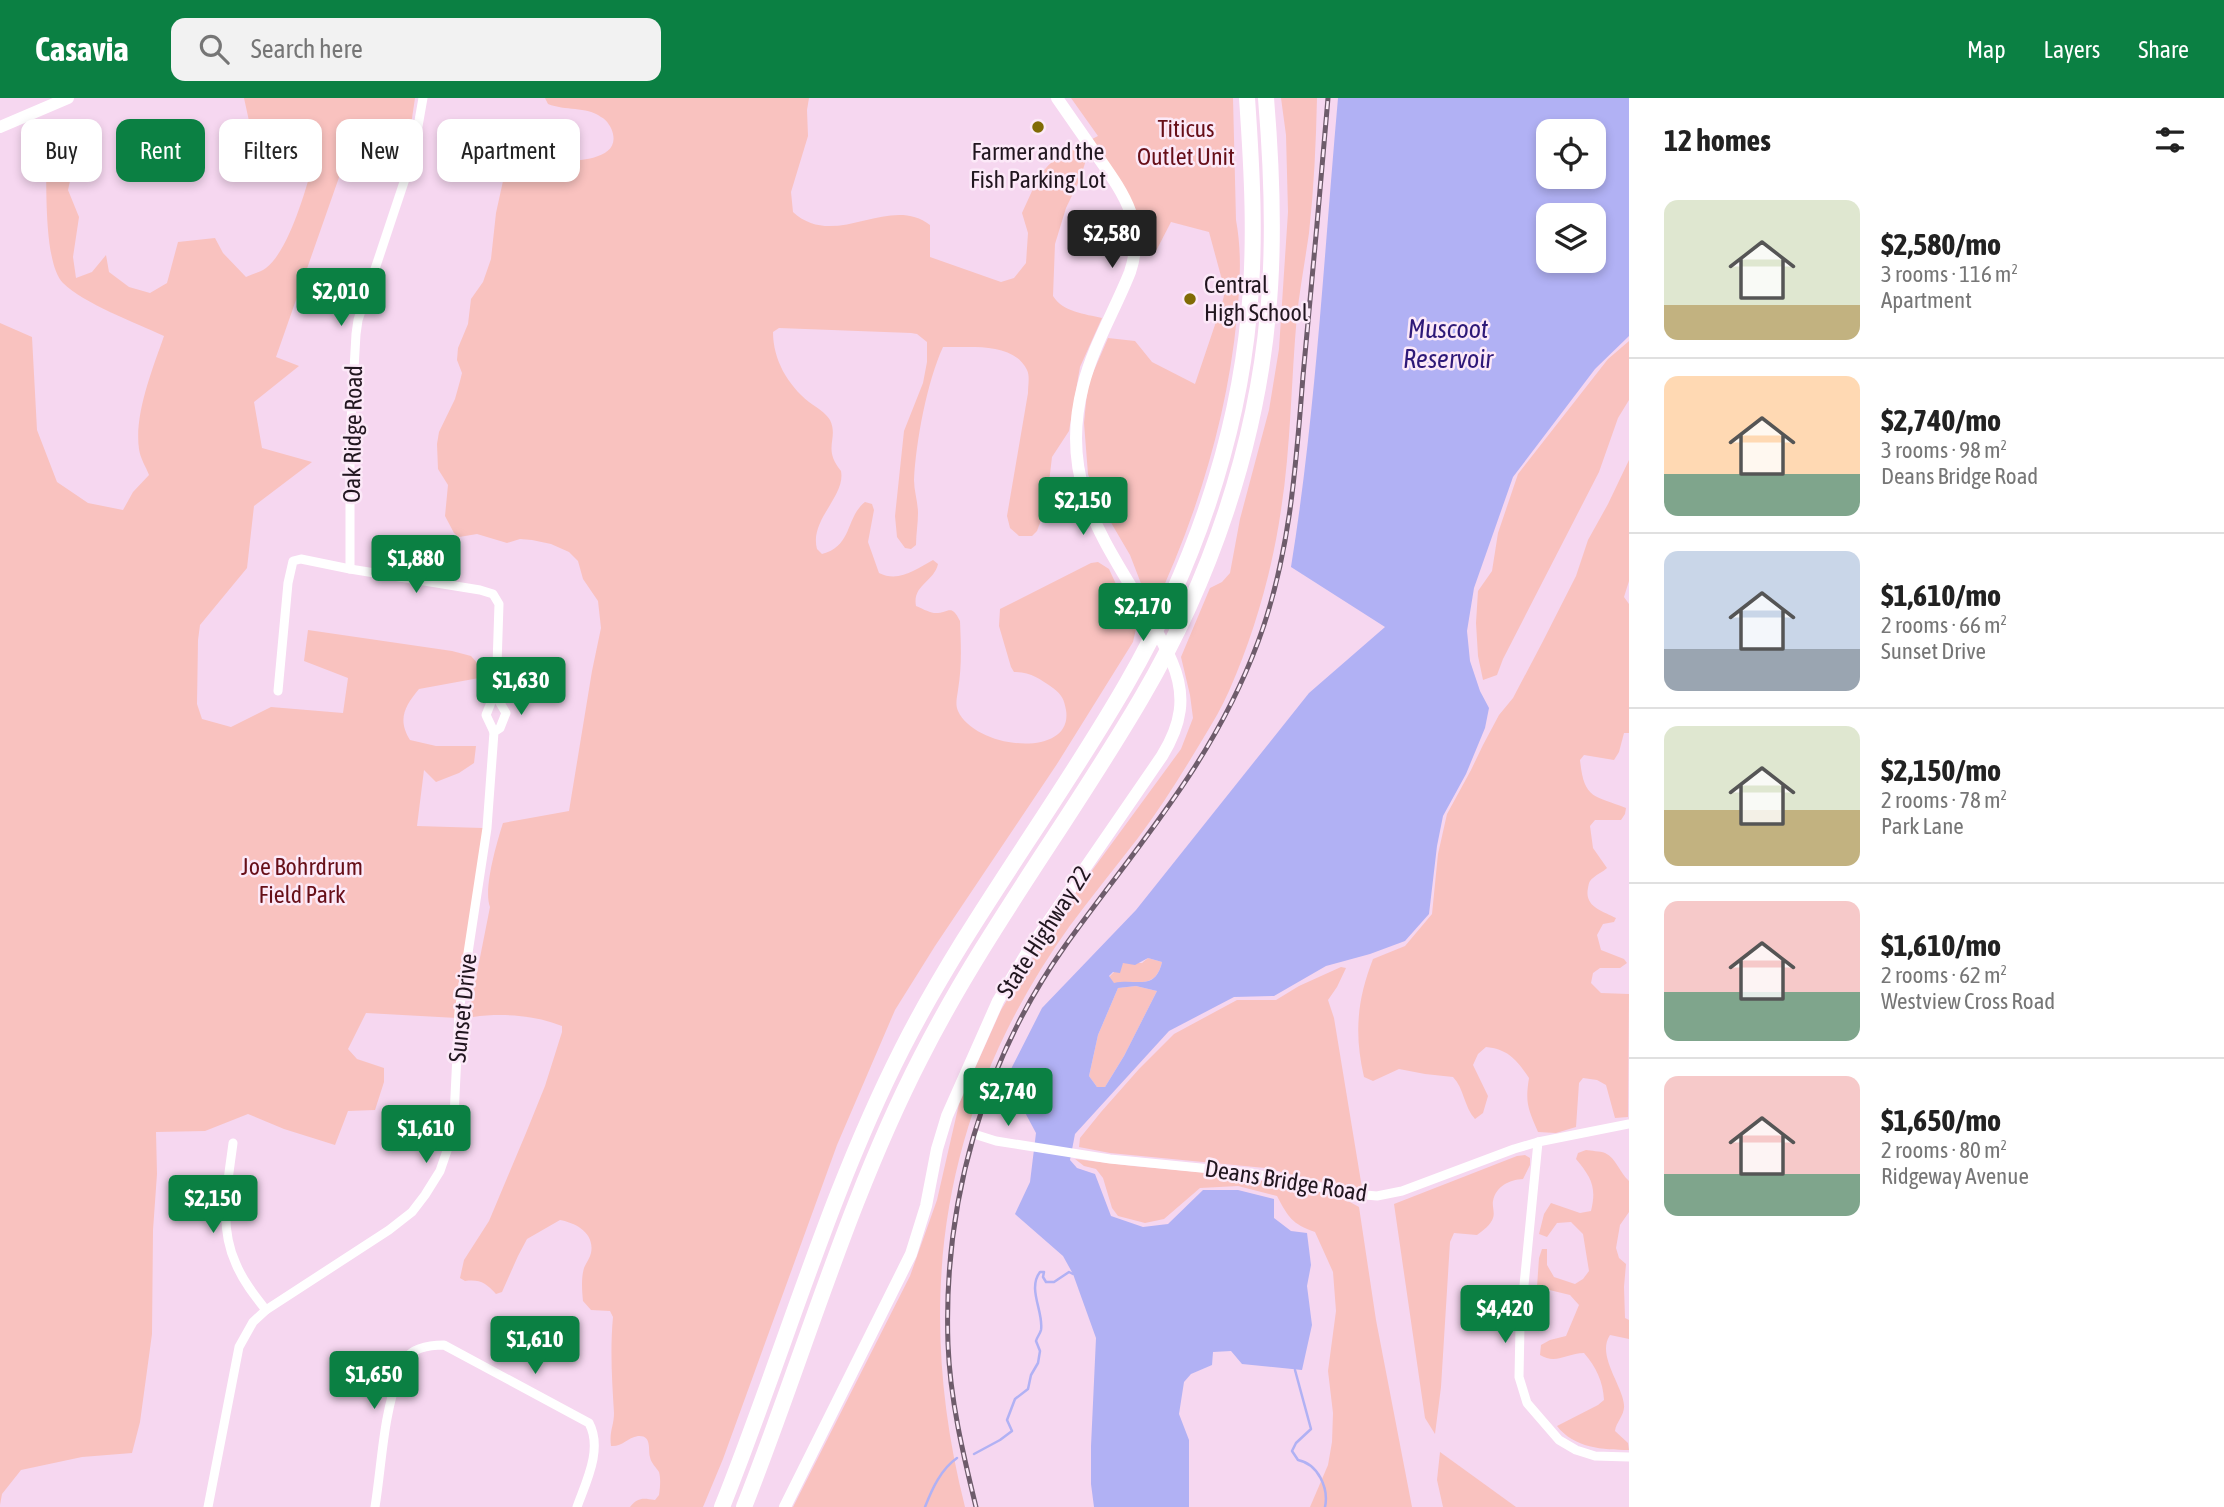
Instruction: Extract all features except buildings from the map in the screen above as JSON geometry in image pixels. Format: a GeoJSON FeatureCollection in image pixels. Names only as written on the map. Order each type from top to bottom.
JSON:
{"type":"FeatureCollection","features":[{"type":"Feature","properties":{"kind":"highway"},"geometry":{"type":"LineString","coordinates":[[722,1507],[849,1166],[897,1059],[960,945],[1083,755],[1141,658],[1193,543],[1229,429],[1249,312],[1253,233],[1247,98]]}},
{"type":"Feature","properties":{"kind":"highway"},"geometry":{"type":"LineString","coordinates":[[744,1507],[873,1162],[920,1058],[978,956],[1156,672],[1197,587],[1226,511],[1256,394],[1268,314],[1272,192],[1266,98]]}},
{"type":"Feature","properties":{"kind":"main road"},"geometry":{"type":"LineString","coordinates":[[0,127],[68,98]]}},
{"type":"Feature","properties":{"kind":"main road","name":"State Highway 22"},"geometry":{"type":"LineString","coordinates":[[785,1507],[911,1254],[926,1206],[937,1149],[947,1116],[998,1001],[1026,954],[1162,756],[1180,719],[1182,696],[1175,667],[1090,513],[1082,485],[1077,446],[1083,387],[1096,348],[1134,260],[1132,214],[1122,193],[1057,98]]}},
{"type":"Feature","properties":{"kind":"street","name":"Oak Ridge Road"},"geometry":{"type":"LineString","coordinates":[[350,569],[350,439],[355,337],[358,320],[411,159],[423,98]]}},
{"type":"Feature","properties":{"kind":"street"},"geometry":{"type":"LineString","coordinates":[[278,691],[288,583],[293,561],[301,559],[350,569]]}},
{"type":"Feature","properties":{"kind":"street","name":"Sunset Drive"},"geometry":{"type":"LineString","coordinates":[[208,1507],[239,1347],[254,1322],[266,1310],[383,1235],[412,1212],[440,1171],[454,1117],[459,1012],[487,828],[494,732],[500,728],[506,713],[496,696],[499,604],[497,598],[488,592],[350,569]]}},
{"type":"Feature","properties":{"kind":"street"},"geometry":{"type":"LineString","coordinates":[[494,732],[486,715],[496,696]]}},
{"type":"Feature","properties":{"kind":"street","name":"Deans Bridge Road"},"geometry":{"type":"LineString","coordinates":[[977,1135],[996,1142],[1137,1162],[1221,1168],[1377,1196],[1410,1189],[1538,1142],[1629,1124]]}},
{"type":"Feature","properties":{"kind":"street"},"geometry":{"type":"LineString","coordinates":[[1538,1142],[1520,1325],[1519,1377],[1527,1403],[1559,1440],[1576,1450],[1595,1456],[1629,1457]]}},
{"type":"Feature","properties":{"kind":"street"},"geometry":{"type":"LineString","coordinates":[[233,1143],[225,1202],[227,1229],[235,1262],[266,1310]]}},
{"type":"Feature","properties":{"kind":"street"},"geometry":{"type":"LineString","coordinates":[[375,1507],[387,1419],[404,1360],[415,1350],[444,1345],[589,1423],[593,1431],[592,1464],[577,1507]]}},
{"type":"Feature","properties":{"kind":"green space","name":"Joe Bohrdrum Field Park"},"geometry":{"type":"Polygon","coordinates":[[[244,98],[415,98],[412,119],[336,119],[337,182],[276,357],[299,366],[254,402],[262,448],[312,462],[254,506],[247,568],[200,625],[197,704],[202,719],[231,727],[271,707],[343,713],[348,678],[304,661],[308,630],[452,651],[471,656],[480,666],[479,678],[419,689],[410,701],[403,719],[410,740],[436,746],[476,746],[474,763],[459,773],[436,782],[424,770],[417,826],[483,828],[457,1018],[366,1013],[348,1049],[357,1059],[384,1068],[384,1082],[375,1110],[348,1111],[335,1145],[248,1114],[205,1131],[156,1132],[152,1334],[140,1422],[132,1453],[82,1457],[21,1470],[2,1494],[0,1505],[0,323],[32,337],[37,430],[57,482],[88,503],[123,510],[133,492],[149,475],[140,452],[139,421],[164,336],[96,305],[63,283],[52,258],[49,240],[47,182],[70,182],[68,190],[79,217],[73,257],[76,278],[92,272],[106,255],[109,272],[129,287],[150,293],[167,283],[178,242],[215,238],[223,253],[246,277],[262,271],[274,260],[289,235],[308,182],[322,182],[322,119],[249,119],[244,98]]]}},
{"type":"Feature","properties":{"kind":"green space"},"geometry":{"type":"Polygon","coordinates":[[[545,98],[809,98],[808,136],[791,192],[793,212],[809,222],[826,226],[897,215],[914,217],[930,225],[930,257],[1001,282],[1014,278],[1026,263],[1028,233],[1022,213],[1040,176],[1052,162],[1071,149],[1083,155],[1086,160],[1066,208],[1055,244],[1053,296],[1068,309],[1102,318],[1080,367],[1069,431],[1052,457],[1046,507],[1037,531],[1032,536],[1019,536],[1010,528],[1007,516],[1029,378],[1028,372],[1012,354],[990,348],[943,347],[927,394],[917,448],[914,480],[918,513],[916,545],[911,549],[905,548],[897,537],[895,516],[904,431],[923,383],[927,342],[911,333],[779,328],[773,332],[779,362],[788,380],[830,420],[833,456],[841,471],[838,490],[818,528],[817,549],[822,554],[839,545],[854,516],[865,502],[872,504],[874,510],[868,542],[879,573],[900,576],[933,560],[938,564],[917,593],[916,606],[934,613],[952,610],[960,621],[961,664],[956,701],[958,711],[968,724],[1002,741],[1022,744],[1040,742],[1055,736],[1064,726],[1066,710],[1059,693],[1039,679],[1014,672],[1011,667],[999,626],[1000,609],[1091,563],[1098,562],[1109,569],[1136,629],[1133,642],[1057,764],[895,1010],[837,1145],[703,1507],[630,1507],[641,1499],[655,1500],[659,1495],[660,1475],[651,1459],[646,1438],[638,1436],[611,1446],[614,1413],[611,1353],[613,1317],[610,1311],[591,1310],[583,1301],[583,1272],[591,1246],[583,1230],[560,1220],[527,1239],[502,1292],[496,1294],[482,1283],[460,1278],[464,1260],[489,1221],[526,1133],[545,1086],[562,1032],[562,1026],[541,1019],[507,1015],[473,1017],[469,1013],[490,907],[488,889],[492,865],[503,823],[569,811],[601,628],[598,601],[583,579],[578,561],[569,552],[532,540],[520,539],[507,543],[477,534],[459,537],[454,533],[445,516],[448,485],[438,469],[439,432],[455,399],[460,381],[462,373],[457,360],[458,348],[468,324],[471,299],[483,282],[491,259],[503,182],[580,182],[580,160],[598,156],[613,144],[613,134],[603,118],[589,111],[548,104],[545,98]]]}},
{"type":"Feature","properties":{"kind":"green space","name":"Titicus Outlet Unit"},"geometry":{"type":"Polygon","coordinates":[[[1071,98],[1233,98],[1240,268],[1232,355],[1217,431],[1196,505],[1152,612],[1130,555],[1096,497],[1088,474],[1084,423],[1089,382],[1108,338],[1135,341],[1152,362],[1195,384],[1225,291],[1209,232],[1171,222],[1156,251],[1141,246],[1139,224],[1092,139],[1098,136],[1071,98]]]}},
{"type":"Feature","properties":{"kind":"green space"},"geometry":{"type":"Polygon","coordinates":[[[1281,98],[1317,98],[1311,216],[1297,315],[1284,486],[1273,556],[1246,647],[1220,709],[1155,814],[1069,927],[1026,994],[992,1063],[966,1133],[950,1205],[941,1278],[941,1353],[949,1429],[965,1507],[793,1507],[910,1276],[937,1200],[959,1104],[1001,1010],[1058,917],[1181,749],[1193,718],[1181,657],[1210,588],[1222,582],[1230,573],[1240,519],[1269,410],[1279,349],[1288,212],[1286,135],[1281,98]]]}},
{"type":"Feature","properties":{"kind":"green space"},"geometry":{"type":"Polygon","coordinates":[[[1629,341],[1629,400],[1618,418],[1599,472],[1497,675],[1483,680],[1476,623],[1478,591],[1492,571],[1498,533],[1518,474],[1608,359],[1629,341]]]}},
{"type":"Feature","properties":{"kind":"green space"},"geometry":{"type":"Polygon","coordinates":[[[1629,460],[1629,581],[1624,597],[1629,604],[1629,733],[1624,733],[1614,760],[1584,755],[1580,760],[1584,783],[1592,794],[1626,808],[1621,820],[1595,820],[1590,826],[1593,848],[1607,868],[1591,880],[1588,894],[1589,900],[1596,908],[1616,918],[1614,922],[1603,924],[1597,935],[1601,950],[1624,959],[1627,963],[1620,968],[1600,968],[1593,973],[1591,983],[1601,993],[1629,994],[1628,1117],[1615,1118],[1606,1085],[1597,1080],[1583,1078],[1579,1083],[1576,1127],[1556,1133],[1538,1132],[1528,1106],[1529,1078],[1516,1061],[1500,1050],[1486,1047],[1478,1054],[1473,1065],[1488,1096],[1483,1113],[1475,1119],[1453,1077],[1399,1069],[1373,1081],[1364,1077],[1358,1032],[1360,1003],[1373,959],[1405,946],[1432,914],[1438,854],[1447,814],[1499,715],[1513,698],[1542,643],[1576,576],[1588,540],[1629,460]]]}},
{"type":"Feature","properties":{"kind":"green space"},"geometry":{"type":"Polygon","coordinates":[[[1148,958],[1162,962],[1159,971],[1149,981],[1114,984],[1109,977],[1123,963],[1142,963],[1148,958]]]}},
{"type":"Feature","properties":{"kind":"green space"},"geometry":{"type":"Polygon","coordinates":[[[1341,967],[1346,968],[1328,1000],[1334,1018],[1362,1188],[1339,1186],[1265,1168],[1110,1153],[1079,1147],[1080,1138],[1101,1112],[1174,1034],[1237,1000],[1276,1000],[1341,967]]]}},
{"type":"Feature","properties":{"kind":"green space"},"geometry":{"type":"Polygon","coordinates":[[[1136,986],[1157,991],[1105,1087],[1097,1087],[1089,1076],[1098,1035],[1118,988],[1136,986]]]}},
{"type":"Feature","properties":{"kind":"green space"},"geometry":{"type":"Polygon","coordinates":[[[1586,1150],[1609,1155],[1629,1181],[1629,1212],[1620,1225],[1616,1248],[1619,1258],[1626,1264],[1625,1318],[1629,1320],[1629,1339],[1610,1335],[1606,1352],[1624,1405],[1615,1431],[1628,1443],[1629,1450],[1599,1448],[1580,1443],[1557,1426],[1604,1400],[1602,1387],[1595,1369],[1584,1353],[1556,1359],[1540,1355],[1541,1345],[1566,1336],[1579,1305],[1570,1295],[1537,1287],[1542,1249],[1547,1249],[1547,1265],[1554,1277],[1575,1284],[1589,1271],[1583,1234],[1571,1222],[1557,1223],[1547,1237],[1539,1234],[1544,1214],[1551,1203],[1580,1213],[1591,1211],[1593,1189],[1586,1171],[1576,1159],[1578,1153],[1586,1150]]]}},
{"type":"Feature","properties":{"kind":"green space"},"geometry":{"type":"Polygon","coordinates":[[[1525,1155],[1530,1158],[1530,1165],[1523,1179],[1508,1182],[1497,1191],[1493,1201],[1492,1221],[1477,1235],[1454,1233],[1450,1242],[1441,1387],[1435,1434],[1425,1418],[1394,1204],[1525,1155]]]}},
{"type":"Feature","properties":{"kind":"green space"},"geometry":{"type":"Polygon","coordinates":[[[1075,1159],[1231,1175],[1339,1196],[1359,1207],[1376,1320],[1412,1507],[1310,1507],[1328,1465],[1332,1442],[1333,1413],[1328,1371],[1336,1311],[1333,1272],[1315,1232],[1292,1219],[1277,1196],[1238,1186],[1200,1188],[1164,1219],[1145,1223],[1118,1216],[1112,1208],[1103,1178],[1096,1169],[1084,1166],[1075,1159]]]}},
{"type":"Feature","properties":{"kind":"green space"},"geometry":{"type":"Polygon","coordinates":[[[1440,1452],[1516,1507],[1443,1507],[1437,1480],[1440,1452]]]}},
{"type":"Feature","properties":{"kind":"water","name":"Muscoot Reservoir"},"geometry":{"type":"Polygon","coordinates":[[[1338,98],[1629,98],[1629,336],[1595,369],[1513,477],[1474,588],[1467,631],[1470,661],[1489,708],[1485,728],[1466,774],[1443,816],[1429,914],[1405,941],[1326,966],[1274,996],[1234,997],[1169,1031],[1075,1134],[1070,1160],[1077,1168],[1095,1174],[1111,1216],[1143,1227],[1168,1224],[1203,1190],[1238,1190],[1274,1199],[1274,1218],[1291,1231],[1307,1233],[1311,1265],[1307,1286],[1312,1325],[1302,1370],[1242,1364],[1231,1351],[1213,1352],[1212,1365],[1191,1374],[1184,1382],[1179,1414],[1189,1440],[1189,1507],[1094,1507],[1091,1446],[1096,1338],[1073,1274],[1063,1256],[1015,1214],[1030,1182],[1036,1133],[1015,1094],[1011,1069],[1042,1008],[1136,910],[1309,693],[1385,627],[1291,567],[1313,392],[1338,98]],[[1148,958],[1135,965],[1123,963],[1120,973],[1113,972],[1109,976],[1114,983],[1150,981],[1159,971],[1162,962],[1148,958]],[[1136,986],[1118,988],[1098,1035],[1089,1076],[1097,1087],[1105,1087],[1157,991],[1136,986]]]}},
{"type":"Feature","properties":{"kind":"waterway"},"geometry":{"type":"LineString","coordinates":[[974,1454],[1012,1431],[1007,1420],[1015,1399],[1028,1389],[1031,1375],[1038,1363],[1040,1351],[1036,1341],[1041,1323],[1035,1293],[1036,1279],[1040,1272],[1044,1272],[1046,1282],[1054,1282],[1069,1272],[1073,1274]]}},
{"type":"Feature","properties":{"kind":"waterway"},"geometry":{"type":"LineString","coordinates":[[1295,1370],[1311,1429],[1296,1443],[1292,1451],[1298,1460],[1311,1466],[1320,1478],[1325,1492],[1325,1507]]}},
{"type":"Feature","properties":{"kind":"waterway"},"geometry":{"type":"LineString","coordinates":[[925,1507],[934,1486],[957,1458]]}},
{"type":"Feature","properties":{"kind":"railway"},"geometry":{"type":"LineString","coordinates":[[976,1507],[954,1406],[948,1344],[948,1291],[961,1186],[974,1135],[1011,1037],[1065,946],[1172,801],[1219,726],[1240,686],[1269,610],[1290,510],[1298,443],[1328,98]]}},
{"type":"Feature","properties":{"kind":"place","name":"Farmer and the Fish Parking Lot"},"geometry":{"type":"Point","coordinates":[1038,127]}},
{"type":"Feature","properties":{"kind":"place","name":"Central High School"},"geometry":{"type":"Point","coordinates":[1190,299]}}]}
